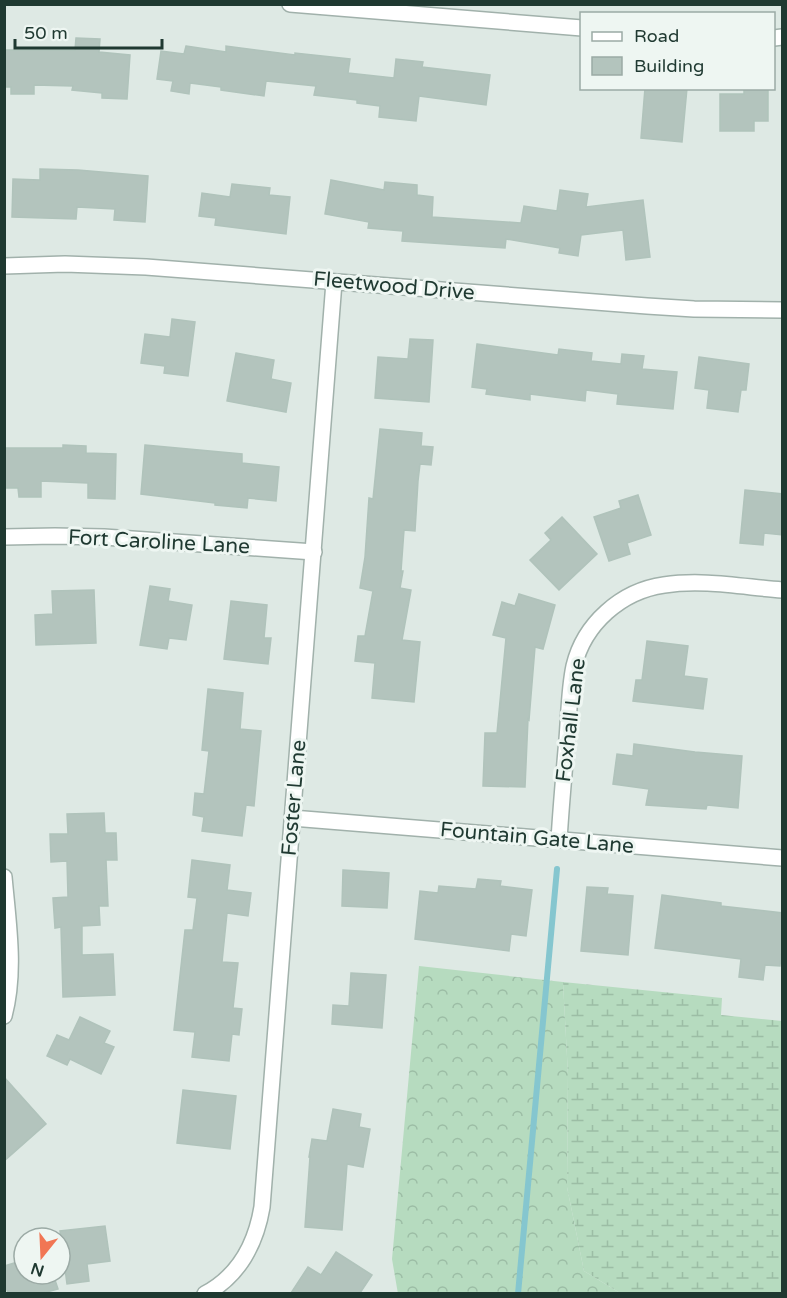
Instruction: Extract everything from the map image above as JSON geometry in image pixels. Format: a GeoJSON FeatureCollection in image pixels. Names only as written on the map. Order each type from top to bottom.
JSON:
{"type":"FeatureCollection","features":[{"type":"Feature","properties":{"kind":"street"},"geometry":{"type":"LineString","coordinates":[[290,4],[580,28]]}},
{"type":"Feature","properties":{"kind":"street","name":"Fleetwood Drive"},"geometry":{"type":"LineString","coordinates":[[4,266],[65,264],[146,267],[694,309],[783,310]]}},
{"type":"Feature","properties":{"kind":"street","name":"Foster Lane"},"geometry":{"type":"LineString","coordinates":[[204,1293],[223,1281],[238,1265],[251,1245],[259,1222],[264,1183],[334,282]]}},
{"type":"Feature","properties":{"kind":"street","name":"Fort Caroline Lane"},"geometry":{"type":"LineString","coordinates":[[4,537],[104,537],[314,552]]}},
{"type":"Feature","properties":{"kind":"street","name":"Foxhall Lane"},"geometry":{"type":"LineString","coordinates":[[559,840],[573,674],[581,647],[594,624],[623,599],[648,588],[663,585],[704,583],[783,590]]}},
{"type":"Feature","properties":{"kind":"street","name":"Fountain Gate Lane"},"geometry":{"type":"LineString","coordinates":[[292,818],[783,858]]}},
{"type":"Feature","properties":{"kind":"street"},"geometry":{"type":"LineString","coordinates":[[4,877],[11,975],[4,1016]]}},
{"type":"Feature","properties":{"kind":"green space"},"geometry":{"type":"Polygon","coordinates":[[[419,966],[563,982],[568,1075],[567,1187],[584,1271],[620,1293],[398,1294],[392,1259],[419,966]]]}},
{"type":"Feature","properties":{"kind":"green space"},"geometry":{"type":"Polygon","coordinates":[[[563,982],[722,998],[721,1015],[782,1021],[782,1293],[620,1293],[584,1271],[567,1187],[568,1075],[563,982]]]}},
{"type":"Feature","properties":{"kind":"building"},"geometry":{"type":"Polygon","coordinates":[[[76,38],[100,39],[99,52],[130,55],[127,99],[102,98],[102,93],[72,90],[73,86],[34,85],[34,94],[11,94],[11,87],[4,87],[4,50],[75,50],[76,38]]]}},
{"type":"Feature","properties":{"kind":"building"},"geometry":{"type":"Polygon","coordinates":[[[186,46],[226,52],[226,46],[350,59],[348,73],[394,78],[396,59],[423,62],[422,67],[490,75],[486,105],[419,96],[416,121],[379,117],[380,106],[357,103],[357,100],[314,95],[316,86],[266,81],[264,96],[190,83],[189,94],[171,91],[173,81],[157,79],[161,51],[184,54],[186,46]]]}},
{"type":"Feature","properties":{"kind":"building"},"geometry":{"type":"Polygon","coordinates":[[[645,90],[687,90],[682,142],[641,138],[645,90]]]}},
{"type":"Feature","properties":{"kind":"building"},"geometry":{"type":"Polygon","coordinates":[[[744,90],[768,90],[768,121],[754,121],[754,131],[720,131],[720,94],[744,94],[744,90]]]}},
{"type":"Feature","properties":{"kind":"building"},"geometry":{"type":"Polygon","coordinates":[[[40,169],[148,176],[145,222],[114,220],[115,209],[77,207],[76,219],[12,217],[13,179],[40,180],[40,169]]]}},
{"type":"Feature","properties":{"kind":"building"},"geometry":{"type":"Polygon","coordinates":[[[331,180],[384,190],[385,182],[417,185],[417,195],[433,197],[432,217],[521,223],[524,206],[557,211],[560,190],[588,194],[586,207],[643,200],[650,257],[626,260],[623,230],[581,235],[578,256],[559,253],[560,248],[506,239],[505,248],[402,241],[403,231],[368,228],[369,222],[325,214],[331,180]]]}},
{"type":"Feature","properties":{"kind":"building"},"geometry":{"type":"Polygon","coordinates":[[[232,184],[270,188],[269,195],[290,197],[286,234],[215,225],[216,218],[199,216],[202,193],[230,197],[232,184]]]}},
{"type":"Feature","properties":{"kind":"building"},"geometry":{"type":"Polygon","coordinates":[[[172,319],[195,322],[188,376],[164,373],[165,366],[141,363],[145,334],[170,337],[172,319]]]}},
{"type":"Feature","properties":{"kind":"building"},"geometry":{"type":"Polygon","coordinates":[[[410,339],[433,340],[429,402],[375,398],[378,357],[408,359],[410,339]]]}},
{"type":"Feature","properties":{"kind":"building"},"geometry":{"type":"Polygon","coordinates":[[[477,344],[558,355],[559,349],[592,353],[591,361],[621,364],[622,354],[644,356],[642,369],[677,372],[673,409],[617,404],[618,394],[586,390],[585,401],[530,394],[530,400],[486,394],[487,389],[472,387],[477,344]]]}},
{"type":"Feature","properties":{"kind":"building"},"geometry":{"type":"Polygon","coordinates":[[[236,353],[274,360],[271,379],[291,383],[286,412],[227,401],[236,353]]]}},
{"type":"Feature","properties":{"kind":"building"},"geometry":{"type":"Polygon","coordinates":[[[699,357],[749,364],[746,390],[741,390],[738,412],[707,408],[709,390],[695,388],[699,357]]]}},
{"type":"Feature","properties":{"kind":"building"},"geometry":{"type":"Polygon","coordinates":[[[380,429],[422,433],[421,446],[433,447],[431,465],[420,464],[415,531],[404,530],[401,571],[403,571],[400,588],[411,590],[402,640],[420,642],[414,702],[372,698],[375,663],[355,661],[358,636],[365,636],[373,591],[360,588],[365,557],[369,498],[373,499],[380,429]]]}},
{"type":"Feature","properties":{"kind":"building"},"geometry":{"type":"Polygon","coordinates":[[[63,445],[86,446],[86,453],[116,454],[115,499],[88,498],[88,483],[41,481],[41,497],[19,497],[18,488],[4,488],[4,448],[63,448],[63,445]]]}},
{"type":"Feature","properties":{"kind":"building"},"geometry":{"type":"Polygon","coordinates":[[[145,445],[242,454],[242,463],[279,467],[276,501],[248,498],[247,508],[141,494],[145,445]]]}},
{"type":"Feature","properties":{"kind":"building"},"geometry":{"type":"Polygon","coordinates":[[[745,490],[783,494],[783,535],[764,533],[763,545],[740,543],[745,490]]]}},
{"type":"Feature","properties":{"kind":"building"},"geometry":{"type":"Polygon","coordinates":[[[638,495],[651,535],[627,543],[630,554],[609,561],[594,517],[621,508],[619,501],[638,495]]]}},
{"type":"Feature","properties":{"kind":"building"},"geometry":{"type":"Polygon","coordinates":[[[562,517],[597,554],[559,590],[530,560],[551,540],[545,533],[562,517]]]}},
{"type":"Feature","properties":{"kind":"building"},"geometry":{"type":"Polygon","coordinates":[[[150,586],[170,589],[168,601],[192,605],[186,640],[169,638],[167,649],[140,645],[150,586]]]}},
{"type":"Feature","properties":{"kind":"building"},"geometry":{"type":"Polygon","coordinates":[[[94,590],[96,643],[36,645],[35,615],[53,614],[52,591],[94,590]]]}},
{"type":"Feature","properties":{"kind":"building"},"geometry":{"type":"Polygon","coordinates":[[[519,594],[555,605],[543,649],[535,647],[528,719],[525,787],[483,786],[485,733],[497,733],[506,638],[493,635],[502,602],[515,606],[519,594]]]}},
{"type":"Feature","properties":{"kind":"building"},"geometry":{"type":"Polygon","coordinates":[[[231,601],[267,605],[264,638],[271,638],[268,664],[224,659],[231,601]]]}},
{"type":"Feature","properties":{"kind":"building"},"geometry":{"type":"Polygon","coordinates":[[[647,641],[688,646],[684,676],[707,679],[703,709],[633,701],[636,680],[642,680],[647,641]]]}},
{"type":"Feature","properties":{"kind":"building"},"geometry":{"type":"Polygon","coordinates":[[[208,689],[243,693],[240,729],[261,731],[254,806],[246,805],[242,836],[202,831],[204,817],[193,815],[195,793],[204,794],[209,751],[202,750],[208,689]]]}},
{"type":"Feature","properties":{"kind":"building"},"geometry":{"type":"Polygon","coordinates":[[[634,744],[742,756],[738,808],[707,805],[706,809],[646,805],[649,789],[613,784],[617,754],[633,756],[634,744]]]}},
{"type":"Feature","properties":{"kind":"building"},"geometry":{"type":"Polygon","coordinates":[[[104,813],[105,833],[116,833],[117,860],[106,860],[108,906],[99,906],[100,925],[82,926],[82,955],[113,954],[115,995],[63,997],[61,927],[55,928],[53,898],[68,897],[67,861],[51,862],[50,834],[68,834],[67,814],[104,813]]]}},
{"type":"Feature","properties":{"kind":"building"},"geometry":{"type":"Polygon","coordinates":[[[192,860],[230,865],[227,890],[251,893],[248,916],[227,913],[222,962],[238,963],[233,1008],[242,1009],[239,1035],[232,1034],[229,1061],[192,1057],[195,1032],[174,1030],[185,930],[193,930],[197,898],[188,897],[192,860]]]}},
{"type":"Feature","properties":{"kind":"building"},"geometry":{"type":"Polygon","coordinates":[[[343,870],[389,873],[387,908],[342,906],[343,870]]]}},
{"type":"Feature","properties":{"kind":"building"},"geometry":{"type":"Polygon","coordinates":[[[478,879],[501,881],[500,886],[532,890],[526,936],[511,934],[509,951],[415,939],[420,891],[438,893],[439,886],[476,889],[478,879]]]}},
{"type":"Feature","properties":{"kind":"building"},"geometry":{"type":"Polygon","coordinates":[[[587,887],[608,888],[607,894],[633,896],[628,955],[581,951],[587,887]]]}},
{"type":"Feature","properties":{"kind":"building"},"geometry":{"type":"Polygon","coordinates":[[[662,895],[721,903],[721,906],[783,913],[783,956],[781,955],[780,966],[765,965],[763,980],[739,977],[741,959],[655,948],[662,895]]]}},
{"type":"Feature","properties":{"kind":"building"},"geometry":{"type":"Polygon","coordinates":[[[351,973],[386,975],[382,1028],[332,1024],[333,1005],[349,1006],[351,973]]]}},
{"type":"Feature","properties":{"kind":"building"},"geometry":{"type":"Polygon","coordinates":[[[80,1017],[110,1031],[104,1043],[114,1047],[101,1074],[70,1059],[67,1065],[47,1056],[57,1035],[69,1040],[80,1017]]]}},
{"type":"Feature","properties":{"kind":"building"},"geometry":{"type":"Polygon","coordinates":[[[4,1077],[46,1124],[4,1161],[4,1077]]]}},
{"type":"Feature","properties":{"kind":"building"},"geometry":{"type":"Polygon","coordinates":[[[183,1090],[236,1096],[230,1149],[177,1143],[183,1090]]]}},
{"type":"Feature","properties":{"kind":"building"},"geometry":{"type":"Polygon","coordinates":[[[333,1109],[361,1114],[359,1127],[370,1129],[363,1167],[347,1164],[342,1230],[305,1227],[312,1139],[327,1141],[333,1109]]]}},
{"type":"Feature","properties":{"kind":"building"},"geometry":{"type":"Polygon","coordinates":[[[105,1226],[110,1261],[87,1264],[89,1281],[72,1283],[72,1230],[105,1226]]]}},
{"type":"Feature","properties":{"kind":"building"},"geometry":{"type":"Polygon","coordinates":[[[336,1252],[372,1275],[360,1293],[291,1293],[308,1267],[321,1275],[336,1252]]]}},
{"type":"Feature","properties":{"kind":"building"},"geometry":{"type":"Polygon","coordinates":[[[12,1264],[12,1286],[57,1286],[58,1289],[43,1293],[8,1293],[4,1282],[4,1266],[12,1264]]]}},
{"type":"Feature","properties":{"kind":"waterway"},"geometry":{"type":"LineString","coordinates":[[518,1294],[557,869]]}}]}
